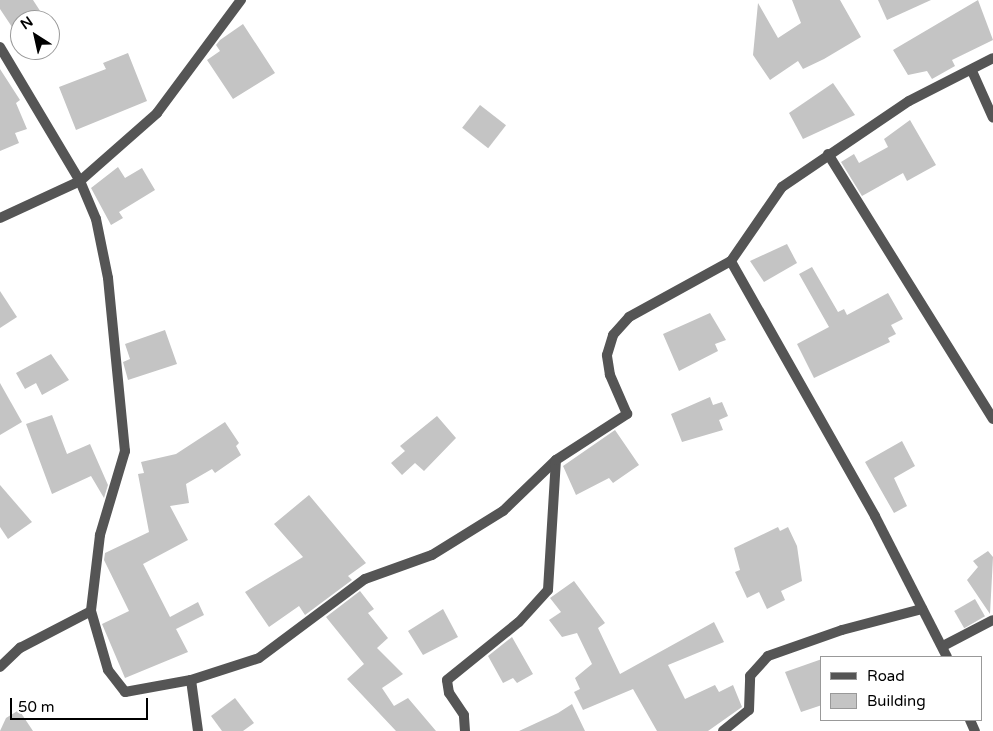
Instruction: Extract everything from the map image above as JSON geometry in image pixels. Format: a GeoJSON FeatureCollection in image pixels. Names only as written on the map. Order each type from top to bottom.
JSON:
{"type":"FeatureCollection","features":[{"type":"Feature","properties":{"kind":"street"},"geometry":{"type":"LineString","coordinates":[[0,218],[80,181],[157,114],[240,0]]}},
{"type":"Feature","properties":{"kind":"street"},"geometry":{"type":"LineString","coordinates":[[0,47],[80,181],[96,219],[108,278],[125,450],[100,535],[91,611],[108,670],[125,692],[191,680],[259,658],[365,578],[432,556],[503,512],[556,460],[627,414],[610,375],[607,355],[613,334],[629,318],[731,261],[782,187],[828,154],[908,101],[972,71],[993,58]]}},
{"type":"Feature","properties":{"kind":"street"},"geometry":{"type":"LineString","coordinates":[[972,71],[993,118]]}},
{"type":"Feature","properties":{"kind":"street"},"geometry":{"type":"LineString","coordinates":[[828,154],[993,419]]}},
{"type":"Feature","properties":{"kind":"street"},"geometry":{"type":"LineString","coordinates":[[731,261],[943,646],[947,656]]}},
{"type":"Feature","properties":{"kind":"street"},"geometry":{"type":"LineString","coordinates":[[465,731],[464,715],[449,693],[447,680],[519,622],[548,590],[556,460]]}},
{"type":"Feature","properties":{"kind":"street"},"geometry":{"type":"LineString","coordinates":[[723,731],[749,710],[750,676],[768,656],[842,630],[922,609]]}},
{"type":"Feature","properties":{"kind":"street"},"geometry":{"type":"LineString","coordinates":[[0,666],[20,648],[91,611]]}},
{"type":"Feature","properties":{"kind":"street"},"geometry":{"type":"LineString","coordinates":[[943,646],[993,620]]}},
{"type":"Feature","properties":{"kind":"street"},"geometry":{"type":"LineString","coordinates":[[191,680],[198,731]]}},
{"type":"Feature","properties":{"kind":"building"},"geometry":{"type":"Polygon","coordinates":[[[0,0],[33,0],[40,10],[10,10],[10,24],[0,9],[0,0]]]}},
{"type":"Feature","properties":{"kind":"building"},"geometry":{"type":"Polygon","coordinates":[[[792,0],[840,0],[861,37],[803,69],[798,61],[770,80],[753,55],[758,3],[778,38],[801,23],[792,0]]]}},
{"type":"Feature","properties":{"kind":"building"},"geometry":{"type":"Polygon","coordinates":[[[878,0],[931,0],[887,20],[878,0]]]}},
{"type":"Feature","properties":{"kind":"building"},"geometry":{"type":"Polygon","coordinates":[[[978,0],[993,40],[952,60],[955,66],[932,79],[927,71],[908,75],[893,50],[978,0]]]}},
{"type":"Feature","properties":{"kind":"building"},"geometry":{"type":"Polygon","coordinates":[[[243,24],[275,73],[233,99],[207,60],[220,51],[216,45],[220,40],[243,24]]]}},
{"type":"Feature","properties":{"kind":"building"},"geometry":{"type":"Polygon","coordinates":[[[128,53],[147,101],[76,130],[59,87],[106,69],[103,63],[128,53]]]}},
{"type":"Feature","properties":{"kind":"building"},"geometry":{"type":"Polygon","coordinates":[[[0,69],[20,100],[16,103],[27,129],[15,133],[19,143],[0,151],[0,69]]]}},
{"type":"Feature","properties":{"kind":"building"},"geometry":{"type":"Polygon","coordinates":[[[833,83],[855,115],[803,139],[789,113],[833,83]]]}},
{"type":"Feature","properties":{"kind":"building"},"geometry":{"type":"Polygon","coordinates":[[[480,105],[506,125],[488,148],[462,128],[480,105]]]}},
{"type":"Feature","properties":{"kind":"building"},"geometry":{"type":"Polygon","coordinates":[[[910,120],[936,165],[907,181],[903,173],[862,196],[841,162],[854,154],[859,163],[888,147],[884,139],[910,120]]]}},
{"type":"Feature","properties":{"kind":"building"},"geometry":{"type":"Polygon","coordinates":[[[118,167],[125,178],[142,168],[155,190],[119,212],[123,218],[111,225],[91,188],[118,167]]]}},
{"type":"Feature","properties":{"kind":"building"},"geometry":{"type":"Polygon","coordinates":[[[787,244],[797,263],[764,282],[750,261],[787,244]]]}},
{"type":"Feature","properties":{"kind":"building"},"geometry":{"type":"Polygon","coordinates":[[[812,267],[838,312],[844,309],[847,315],[888,293],[903,319],[891,325],[896,334],[888,338],[890,342],[814,378],[797,344],[829,327],[799,274],[812,267]]]}},
{"type":"Feature","properties":{"kind":"building"},"geometry":{"type":"Polygon","coordinates":[[[0,291],[17,317],[0,328],[0,291]]]}},
{"type":"Feature","properties":{"kind":"building"},"geometry":{"type":"Polygon","coordinates":[[[710,313],[726,340],[715,344],[718,351],[679,371],[663,334],[710,313]]]}},
{"type":"Feature","properties":{"kind":"building"},"geometry":{"type":"Polygon","coordinates":[[[165,330],[177,364],[128,380],[123,362],[130,359],[125,344],[165,330]]]}},
{"type":"Feature","properties":{"kind":"building"},"geometry":{"type":"Polygon","coordinates":[[[51,354],[69,380],[42,395],[36,383],[25,389],[16,373],[51,354]]]}},
{"type":"Feature","properties":{"kind":"building"},"geometry":{"type":"Polygon","coordinates":[[[0,383],[22,422],[0,435],[0,383]]]}},
{"type":"Feature","properties":{"kind":"building"},"geometry":{"type":"Polygon","coordinates":[[[710,397],[713,405],[722,402],[728,416],[719,420],[723,430],[682,442],[671,414],[710,397]]]}},
{"type":"Feature","properties":{"kind":"building"},"geometry":{"type":"Polygon","coordinates":[[[52,415],[67,454],[90,444],[108,485],[104,498],[91,476],[52,494],[26,424],[52,415]]]}},
{"type":"Feature","properties":{"kind":"building"},"geometry":{"type":"Polygon","coordinates":[[[437,416],[456,438],[424,471],[415,463],[402,475],[391,463],[405,451],[400,446],[437,416]]]}},
{"type":"Feature","properties":{"kind":"building"},"geometry":{"type":"Polygon","coordinates":[[[225,422],[239,443],[236,446],[241,455],[215,473],[212,469],[186,484],[189,503],[170,506],[188,540],[143,564],[170,617],[198,602],[204,615],[176,629],[188,652],[125,678],[102,624],[129,611],[104,560],[105,553],[149,532],[138,474],[144,473],[141,462],[176,454],[225,422]]]}},
{"type":"Feature","properties":{"kind":"building"},"geometry":{"type":"Polygon","coordinates":[[[615,430],[639,465],[613,483],[609,478],[576,495],[563,466],[615,430]]]}},
{"type":"Feature","properties":{"kind":"building"},"geometry":{"type":"Polygon","coordinates":[[[902,441],[915,466],[894,478],[907,506],[894,513],[865,462],[902,441]]]}},
{"type":"Feature","properties":{"kind":"building"},"geometry":{"type":"Polygon","coordinates":[[[0,485],[32,522],[8,539],[0,527],[0,485]]]}},
{"type":"Feature","properties":{"kind":"building"},"geometry":{"type":"Polygon","coordinates":[[[309,495],[366,563],[348,576],[352,580],[305,615],[299,606],[269,627],[245,592],[303,557],[274,524],[309,495]]]}},
{"type":"Feature","properties":{"kind":"building"},"geometry":{"type":"Polygon","coordinates":[[[778,527],[780,531],[788,527],[797,546],[802,581],[781,591],[785,600],[767,609],[759,592],[747,598],[735,572],[740,570],[734,548],[778,527]]]}},
{"type":"Feature","properties":{"kind":"building"},"geometry":{"type":"Polygon","coordinates":[[[988,551],[993,557],[990,614],[967,580],[978,567],[973,561],[988,551]]]}},
{"type":"Feature","properties":{"kind":"building"},"geometry":{"type":"Polygon","coordinates":[[[574,581],[605,623],[598,628],[620,674],[714,622],[724,642],[668,665],[685,699],[715,685],[719,692],[733,685],[742,707],[708,731],[657,731],[633,689],[583,710],[574,692],[580,689],[575,678],[592,664],[577,633],[562,637],[549,620],[561,612],[550,598],[574,581]]]}},
{"type":"Feature","properties":{"kind":"building"},"geometry":{"type":"Polygon","coordinates":[[[360,591],[374,609],[368,613],[388,638],[377,648],[403,674],[382,688],[394,706],[408,698],[436,731],[396,731],[347,679],[364,664],[326,617],[360,591]]]}},
{"type":"Feature","properties":{"kind":"building"},"geometry":{"type":"Polygon","coordinates":[[[975,599],[985,616],[964,628],[954,611],[975,599]]]}},
{"type":"Feature","properties":{"kind":"building"},"geometry":{"type":"Polygon","coordinates":[[[443,609],[458,637],[423,655],[408,631],[443,609]]]}},
{"type":"Feature","properties":{"kind":"building"},"geometry":{"type":"Polygon","coordinates":[[[512,637],[533,674],[517,683],[513,678],[503,683],[488,656],[512,637]]]}},
{"type":"Feature","properties":{"kind":"building"},"geometry":{"type":"Polygon","coordinates":[[[820,660],[820,706],[801,712],[785,672],[820,660]]]}},
{"type":"Feature","properties":{"kind":"building"},"geometry":{"type":"Polygon","coordinates":[[[235,698],[254,723],[243,731],[222,731],[211,716],[235,698]]]}},
{"type":"Feature","properties":{"kind":"building"},"geometry":{"type":"Polygon","coordinates":[[[572,704],[585,731],[519,731],[558,713],[572,704]]]}},
{"type":"Feature","properties":{"kind":"building"},"geometry":{"type":"Polygon","coordinates":[[[19,710],[33,731],[0,731],[6,718],[19,710]]]}}]}
